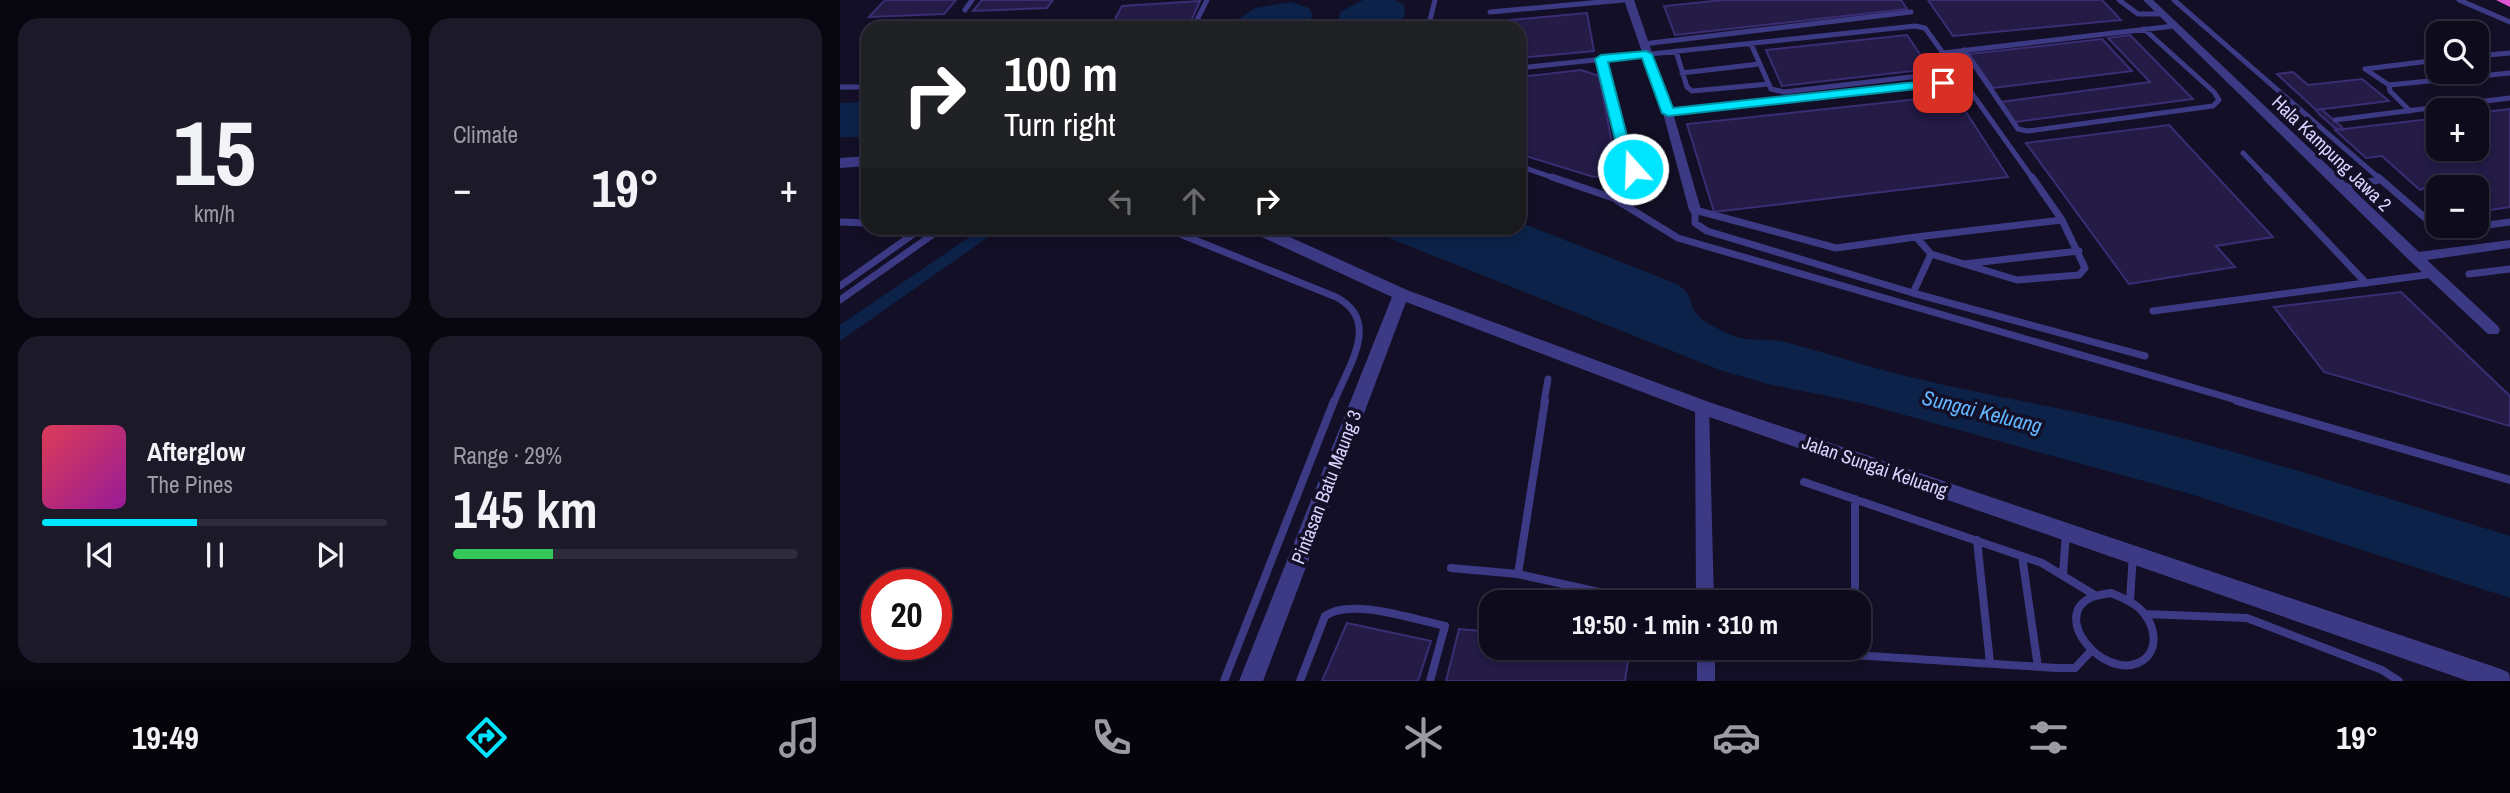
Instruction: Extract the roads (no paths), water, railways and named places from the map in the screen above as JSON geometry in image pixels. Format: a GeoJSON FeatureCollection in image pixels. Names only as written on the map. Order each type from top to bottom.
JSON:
{"type":"FeatureCollection","features":[{"type":"Feature","properties":{"kind":"highway"},"geometry":{"type":"LineString","coordinates":[[2502,0],[2510,3]]}},
{"type":"Feature","properties":{"kind":"street"},"geometry":{"type":"LineString","coordinates":[[1627,0],[1668,113],[1695,210]]}},
{"type":"Feature","properties":{"kind":"street","name":"Hala Kampung Jawa 2"},"geometry":{"type":"LineString","coordinates":[[2148,0],[2493,330]]}},
{"type":"Feature","properties":{"kind":"street"},"geometry":{"type":"LineString","coordinates":[[840,163],[861,162]]}},
{"type":"Feature","properties":{"kind":"street","name":"Jalan Sungai Keluang"},"geometry":{"type":"LineString","coordinates":[[1273,235],[1401,293],[1702,407],[2501,681]]}},
{"type":"Feature","properties":{"kind":"street"},"geometry":{"type":"LineString","coordinates":[[2414,257],[2510,244]]}},
{"type":"Feature","properties":{"kind":"street","name":"Pintasan Batu Maung 3"},"geometry":{"type":"LineString","coordinates":[[1251,681],[1401,293]]}},
{"type":"Feature","properties":{"kind":"street"},"geometry":{"type":"LineString","coordinates":[[1702,407],[1705,590]]}},
{"type":"Feature","properties":{"kind":"street"},"geometry":{"type":"LineString","coordinates":[[1706,660],[1706,681]]}},
{"type":"Feature","properties":{"kind":"lane"},"geometry":{"type":"LineString","coordinates":[[965,10],[972,0]]}},
{"type":"Feature","properties":{"kind":"lane"},"geometry":{"type":"LineString","coordinates":[[1197,21],[1207,0]]}},
{"type":"Feature","properties":{"kind":"lane"},"geometry":{"type":"LineString","coordinates":[[1430,21],[1435,0]]}},
{"type":"Feature","properties":{"kind":"lane"},"geometry":{"type":"LineString","coordinates":[[1490,12],[1627,0]]}},
{"type":"Feature","properties":{"kind":"lane"},"geometry":{"type":"LineString","coordinates":[[2119,0],[2132,13],[2142,16],[2162,14]]}},
{"type":"Feature","properties":{"kind":"lane"},"geometry":{"type":"LineString","coordinates":[[2174,0],[2379,180],[2438,227],[2452,230],[2510,222]]}},
{"type":"Feature","properties":{"kind":"lane"},"geometry":{"type":"LineString","coordinates":[[2459,0],[2510,22]]}},
{"type":"Feature","properties":{"kind":"lane"},"geometry":{"type":"LineString","coordinates":[[1526,67],[1601,59],[1644,49],[1911,12]]}},
{"type":"Feature","properties":{"kind":"lane"},"geometry":{"type":"LineString","coordinates":[[1644,49],[1676,51],[1919,26],[1925,28],[1952,69],[1945,74],[1784,92],[1771,89],[1751,44]]}},
{"type":"Feature","properties":{"kind":"lane"},"geometry":{"type":"LineString","coordinates":[[1943,52],[2174,26]]}},
{"type":"Feature","properties":{"kind":"lane"},"geometry":{"type":"LineString","coordinates":[[1964,50],[2018,129],[2028,131],[2213,106],[2219,100],[2214,92],[2144,29]]}},
{"type":"Feature","properties":{"kind":"lane"},"geometry":{"type":"LineString","coordinates":[[1676,51],[1687,87],[1692,91],[1769,84]]}},
{"type":"Feature","properties":{"kind":"lane"},"geometry":{"type":"LineString","coordinates":[[2489,55],[2510,53]]}},
{"type":"Feature","properties":{"kind":"lane"},"geometry":{"type":"LineString","coordinates":[[1601,59],[1628,164],[1644,178]]}},
{"type":"Feature","properties":{"kind":"lane"},"geometry":{"type":"LineString","coordinates":[[2426,61],[2365,69],[2389,85],[2510,73]]}},
{"type":"Feature","properties":{"kind":"lane"},"geometry":{"type":"LineString","coordinates":[[1682,73],[1759,64]]}},
{"type":"Feature","properties":{"kind":"lane"},"geometry":{"type":"LineString","coordinates":[[1668,113],[1952,82],[1971,92],[2062,220],[2085,268],[2079,275],[2017,280],[1931,254],[1916,237]]}},
{"type":"Feature","properties":{"kind":"lane"},"geometry":{"type":"LineString","coordinates":[[2389,85],[2390,91],[2410,111]]}},
{"type":"Feature","properties":{"kind":"lane"},"geometry":{"type":"LineString","coordinates":[[840,87],[861,87]]}},
{"type":"Feature","properties":{"kind":"lane"},"geometry":{"type":"LineString","coordinates":[[2335,120],[2510,98]]}},
{"type":"Feature","properties":{"kind":"lane"},"geometry":{"type":"LineString","coordinates":[[2316,123],[2327,121]]}},
{"type":"Feature","properties":{"kind":"lane"},"geometry":{"type":"LineString","coordinates":[[2243,153],[2366,283]]}},
{"type":"Feature","properties":{"kind":"lane"},"geometry":{"type":"LineString","coordinates":[[1526,168],[1613,198],[1678,238],[2510,480]]}},
{"type":"Feature","properties":{"kind":"lane"},"geometry":{"type":"LineString","coordinates":[[2342,187],[2379,180]]}},
{"type":"Feature","properties":{"kind":"lane"},"geometry":{"type":"LineString","coordinates":[[2062,220],[1836,248],[1695,210],[1695,223],[1707,230],[1913,293],[2145,356]]}},
{"type":"Feature","properties":{"kind":"lane"},"geometry":{"type":"LineString","coordinates":[[840,222],[861,223]]}},
{"type":"Feature","properties":{"kind":"lane"},"geometry":{"type":"LineString","coordinates":[[840,286],[912,235]]}},
{"type":"Feature","properties":{"kind":"lane"},"geometry":{"type":"LineString","coordinates":[[840,300],[932,235]]}},
{"type":"Feature","properties":{"kind":"lane"},"geometry":{"type":"LineString","coordinates":[[1182,235],[1336,297],[1352,305],[1361,318],[1361,333],[1224,681]]}},
{"type":"Feature","properties":{"kind":"lane"},"geometry":{"type":"LineString","coordinates":[[1960,264],[2079,251]]}},
{"type":"Feature","properties":{"kind":"lane"},"geometry":{"type":"LineString","coordinates":[[1913,293],[1931,254]]}},
{"type":"Feature","properties":{"kind":"lane"},"geometry":{"type":"LineString","coordinates":[[2469,274],[2510,269]]}},
{"type":"Feature","properties":{"kind":"lane"},"geometry":{"type":"LineString","coordinates":[[2153,311],[2434,274]]}},
{"type":"Feature","properties":{"kind":"lane"},"geometry":{"type":"LineString","coordinates":[[1518,574],[1548,379]]}},
{"type":"Feature","properties":{"kind":"lane"},"geometry":{"type":"LineString","coordinates":[[1804,482],[2042,563],[2093,594]]}},
{"type":"Feature","properties":{"kind":"lane"},"geometry":{"type":"LineString","coordinates":[[1855,499],[1855,590]]}},
{"type":"Feature","properties":{"kind":"lane"},"geometry":{"type":"LineString","coordinates":[[2063,574],[2067,532]]}},
{"type":"Feature","properties":{"kind":"lane"},"geometry":{"type":"LineString","coordinates":[[1977,540],[1990,663]]}},
{"type":"Feature","properties":{"kind":"lane"},"geometry":{"type":"LineString","coordinates":[[2130,600],[2133,554]]}},
{"type":"Feature","properties":{"kind":"lane"},"geometry":{"type":"LineString","coordinates":[[2022,556],[2038,667]]}},
{"type":"Feature","properties":{"kind":"lane"},"geometry":{"type":"LineString","coordinates":[[1451,568],[1518,574],[1590,590]]}},
{"type":"Feature","properties":{"kind":"lane"},"geometry":{"type":"LineString","coordinates":[[2111,593],[2130,600],[2145,614],[2154,631],[2154,648],[2145,660],[2129,666],[2109,662],[2091,651],[2079,634],[2076,617],[2081,603],[2093,594],[2111,593]]}},
{"type":"Feature","properties":{"kind":"lane"},"geometry":{"type":"LineString","coordinates":[[1300,681],[1325,616],[1333,610],[1357,608],[1445,626],[1430,681]]}},
{"type":"Feature","properties":{"kind":"lane"},"geometry":{"type":"LineString","coordinates":[[2145,614],[2247,618],[2382,670],[2399,681]]}},
{"type":"Feature","properties":{"kind":"lane"},"geometry":{"type":"LineString","coordinates":[[1871,652],[2075,668],[2091,651]]}},
{"type":"Feature","properties":{"kind":"water"},"geometry":{"type":"Polygon","coordinates":[[[1363,0],[1395,0],[1404,5],[1405,16],[1398,21],[1338,21],[1340,12],[1363,0]]]}},
{"type":"Feature","properties":{"kind":"water"},"geometry":{"type":"Polygon","coordinates":[[[1291,2],[1309,8],[1312,13],[1311,20],[1239,21],[1255,8],[1291,2]]]}},
{"type":"Feature","properties":{"kind":"water"},"geometry":{"type":"Polygon","coordinates":[[[861,102],[861,137],[840,137],[840,103],[861,102]]]}},
{"type":"Feature","properties":{"kind":"water","name":"Sungai Keluang"},"geometry":{"type":"Polygon","coordinates":[[[1526,225],[1677,284],[1689,295],[1698,316],[1722,331],[1740,338],[1789,343],[1877,369],[2175,436],[2510,536],[2510,598],[2187,493],[1861,403],[1768,384],[1720,370],[1382,235],[1526,235],[1526,225]]]}},
{"type":"Feature","properties":{"kind":"waterway"},"geometry":{"type":"LineString","coordinates":[[840,334],[983,235]]}}]}
